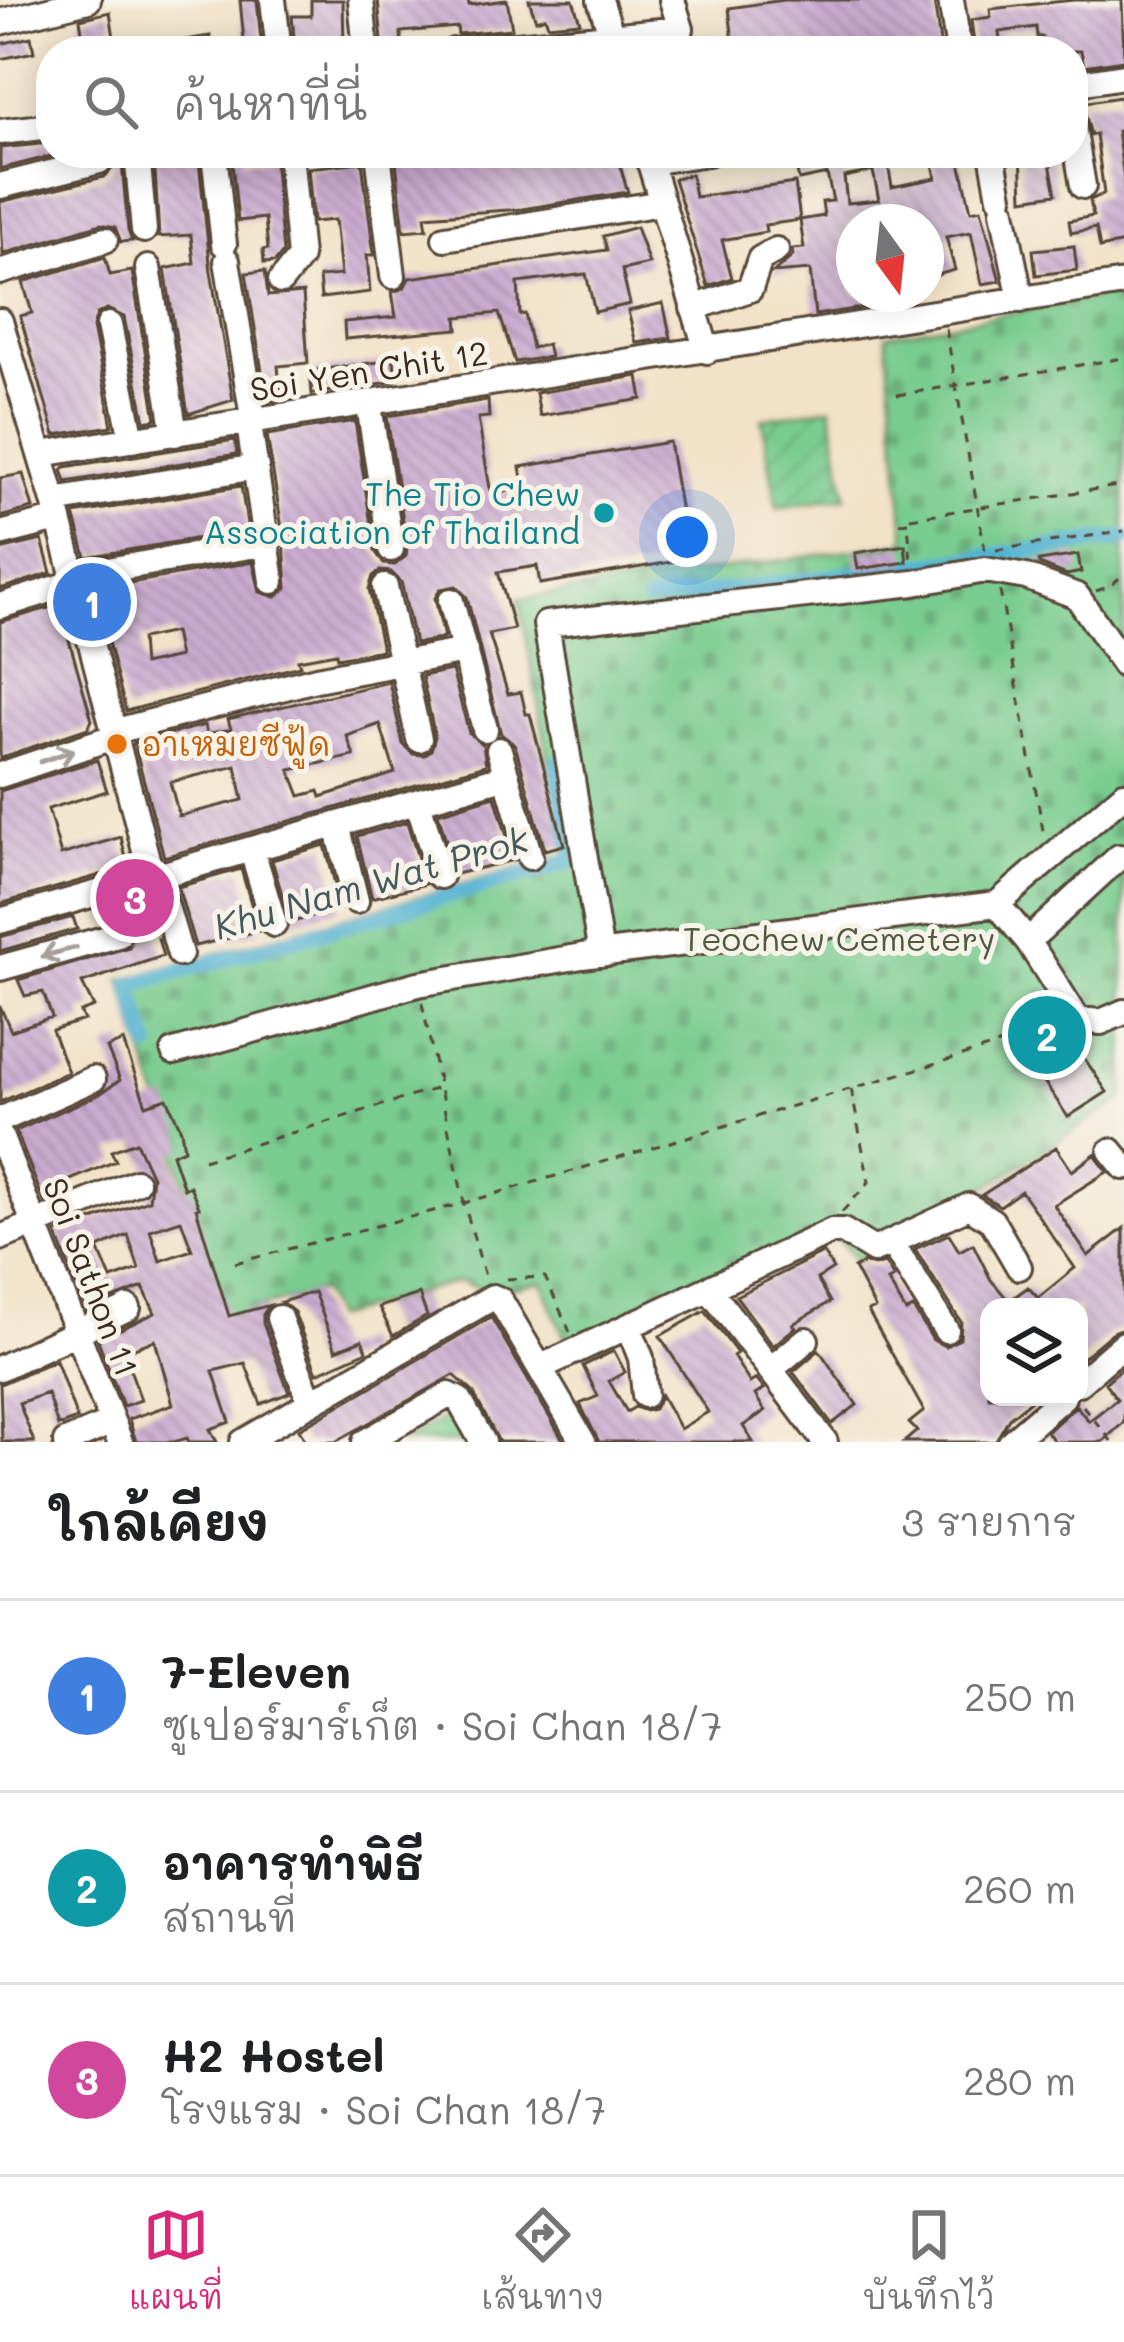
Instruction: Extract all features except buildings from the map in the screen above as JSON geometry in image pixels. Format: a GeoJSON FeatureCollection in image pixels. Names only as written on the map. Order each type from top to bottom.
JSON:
{"type":"FeatureCollection","features":[{"type":"Feature","properties":{"kind":"street"},"geometry":{"type":"LineString","coordinates":[[0,22],[88,0]]}},
{"type":"Feature","properties":{"kind":"street"},"geometry":{"type":"LineString","coordinates":[[273,0],[277,36]]}},
{"type":"Feature","properties":{"kind":"street"},"geometry":{"type":"LineString","coordinates":[[361,0],[365,36]]}},
{"type":"Feature","properties":{"kind":"street"},"geometry":{"type":"LineString","coordinates":[[600,0],[612,36]]}},
{"type":"Feature","properties":{"kind":"street"},"geometry":{"type":"LineString","coordinates":[[648,36],[681,29],[672,0]]}},
{"type":"Feature","properties":{"kind":"street"},"geometry":{"type":"LineString","coordinates":[[951,0],[957,36]]}},
{"type":"Feature","properties":{"kind":"street"},"geometry":{"type":"LineString","coordinates":[[1088,82],[1124,76]]}},
{"type":"Feature","properties":{"kind":"street"},"geometry":{"type":"LineString","coordinates":[[0,132],[36,128]]}},
{"type":"Feature","properties":{"kind":"street"},"geometry":{"type":"LineString","coordinates":[[0,186],[71,168]]}},
{"type":"Feature","properties":{"kind":"street"},"geometry":{"type":"LineString","coordinates":[[138,168],[144,230]]}},
{"type":"Feature","properties":{"kind":"street"},"geometry":{"type":"LineString","coordinates":[[216,168],[272,581]]}},
{"type":"Feature","properties":{"kind":"street"},"geometry":{"type":"LineString","coordinates":[[281,280],[300,256],[291,168]]}},
{"type":"Feature","properties":{"kind":"street"},"geometry":{"type":"LineString","coordinates":[[380,168],[393,276]]}},
{"type":"Feature","properties":{"kind":"street"},"geometry":{"type":"LineString","coordinates":[[651,168],[706,351]]}},
{"type":"Feature","properties":{"kind":"street"},"geometry":{"type":"LineString","coordinates":[[995,168],[1022,300]]}},
{"type":"Feature","properties":{"kind":"street"},"geometry":{"type":"LineString","coordinates":[[1080,168],[1083,186]]}},
{"type":"Feature","properties":{"kind":"street"},"geometry":{"type":"LineString","coordinates":[[445,238],[662,203]]}},
{"type":"Feature","properties":{"kind":"street"},"geometry":{"type":"LineString","coordinates":[[0,272],[105,240]]}},
{"type":"Feature","properties":{"kind":"street"},"geometry":{"type":"LineString","coordinates":[[694,308],[750,289],[760,259],[776,250]]}},
{"type":"Feature","properties":{"kind":"street"},"geometry":{"type":"LineString","coordinates":[[148,268],[176,434]]}},
{"type":"Feature","properties":{"kind":"street","name":"Soi Yen Chit 12"},"geometry":{"type":"LineString","coordinates":[[40,454],[1124,284]]}},
{"type":"Feature","properties":{"kind":"street"},"geometry":{"type":"LineString","coordinates":[[0,321],[10,390],[40,454],[112,734],[180,954]]}},
{"type":"Feature","properties":{"kind":"street"},"geometry":{"type":"LineString","coordinates":[[109,325],[132,440]]}},
{"type":"Feature","properties":{"kind":"street"},"geometry":{"type":"LineString","coordinates":[[368,405],[391,549]]}},
{"type":"Feature","properties":{"kind":"street"},"geometry":{"type":"LineString","coordinates":[[0,534],[56,510],[256,467]]}},
{"type":"Feature","properties":{"kind":"street"},"geometry":{"type":"LineString","coordinates":[[0,606],[72,579],[268,544]]}},
{"type":"Feature","properties":{"kind":"street"},"geometry":{"type":"LineString","coordinates":[[601,953],[546,624],[996,572],[1026,577],[1077,596],[1124,665]]}},
{"type":"Feature","properties":{"kind":"street"},"geometry":{"type":"LineString","coordinates":[[385,587],[418,739]]}},
{"type":"Feature","properties":{"kind":"street"},"geometry":{"type":"LineString","coordinates":[[451,601],[530,857]]}},
{"type":"Feature","properties":{"kind":"street"},"geometry":{"type":"LineString","coordinates":[[0,775],[112,734],[316,679],[465,651]]}},
{"type":"Feature","properties":{"kind":"street"},"geometry":{"type":"LineString","coordinates":[[0,921],[507,776]]}},
{"type":"Feature","properties":{"kind":"street"},"geometry":{"type":"LineString","coordinates":[[174,1052],[418,984],[601,953],[997,904],[1124,794]]}},
{"type":"Feature","properties":{"kind":"street"},"geometry":{"type":"LineString","coordinates":[[418,802],[440,876]]}},
{"type":"Feature","properties":{"kind":"street"},"geometry":{"type":"LineString","coordinates":[[338,825],[356,901]]}},
{"type":"Feature","properties":{"kind":"street"},"geometry":{"type":"LineString","coordinates":[[252,850],[274,924]]}},
{"type":"Feature","properties":{"kind":"street"},"geometry":{"type":"LineString","coordinates":[[1121,851],[1124,884]]}},
{"type":"Feature","properties":{"kind":"street"},"geometry":{"type":"LineString","coordinates":[[1028,941],[1121,851]]}},
{"type":"Feature","properties":{"kind":"street"},"geometry":{"type":"LineString","coordinates":[[997,904],[1028,941],[1078,1020],[1101,1022],[1124,1012]]}},
{"type":"Feature","properties":{"kind":"street"},"geometry":{"type":"LineString","coordinates":[[0,968],[118,935]]}},
{"type":"Feature","properties":{"kind":"street"},"geometry":{"type":"LineString","coordinates":[[0,1120],[93,1079]]}},
{"type":"Feature","properties":{"kind":"street","name":"Soi Sathon 11"},"geometry":{"type":"LineString","coordinates":[[0,1136],[116,1432]]}},
{"type":"Feature","properties":{"kind":"street"},"geometry":{"type":"LineString","coordinates":[[0,1238],[136,1182]]}},
{"type":"Feature","properties":{"kind":"street"},"geometry":{"type":"LineString","coordinates":[[542,1367],[832,1231],[843,1232],[874,1250],[969,1206],[992,1222],[1019,1267]]}},
{"type":"Feature","properties":{"kind":"street"},"geometry":{"type":"LineString","coordinates":[[892,1243],[946,1330]]}},
{"type":"Feature","properties":{"kind":"street"},"geometry":{"type":"LineString","coordinates":[[242,1442],[495,1285],[583,1442]]}},
{"type":"Feature","properties":{"kind":"street"},"geometry":{"type":"LineString","coordinates":[[710,1290],[825,1442]]}},
{"type":"Feature","properties":{"kind":"street"},"geometry":{"type":"LineString","coordinates":[[0,1367],[128,1307]]}},
{"type":"Feature","properties":{"kind":"street"},"geometry":{"type":"LineString","coordinates":[[279,1318],[310,1402]]}},
{"type":"Feature","properties":{"kind":"street"},"geometry":{"type":"LineString","coordinates":[[628,1327],[641,1358],[645,1395]]}},
{"type":"Feature","properties":{"kind":"street"},"geometry":{"type":"LineString","coordinates":[[770,1370],[806,1340]]}},
{"type":"Feature","properties":{"kind":"street"},"geometry":{"type":"LineString","coordinates":[[1088,1375],[1124,1344]]}},
{"type":"Feature","properties":{"kind":"street"},"geometry":{"type":"LineString","coordinates":[[365,1442],[449,1395],[459,1400],[483,1442]]}},
{"type":"Feature","properties":{"kind":"street"},"geometry":{"type":"LineString","coordinates":[[1011,1442],[1053,1406]]}},
{"type":"Feature","properties":{"kind":"street"},"geometry":{"type":"LineString","coordinates":[[66,1442],[116,1432]]}},
{"type":"Feature","properties":{"kind":"path"},"geometry":{"type":"LineString","coordinates":[[946,328],[986,552],[1124,530]]}},
{"type":"Feature","properties":{"kind":"path"},"geometry":{"type":"LineString","coordinates":[[897,395],[1124,358]]}},
{"type":"Feature","properties":{"kind":"path"},"geometry":{"type":"LineString","coordinates":[[910,518],[1124,485]]}},
{"type":"Feature","properties":{"kind":"path"},"geometry":{"type":"LineString","coordinates":[[898,523],[908,522],[911,563]]}},
{"type":"Feature","properties":{"kind":"path"},"geometry":{"type":"LineString","coordinates":[[996,572],[1048,860]]}},
{"type":"Feature","properties":{"kind":"path"},"geometry":{"type":"LineString","coordinates":[[1077,596],[1111,586],[1124,573]]}},
{"type":"Feature","properties":{"kind":"path"},"geometry":{"type":"LineString","coordinates":[[418,984],[464,1203],[495,1285],[545,1277],[574,1342]]}},
{"type":"Feature","properties":{"kind":"path"},"geometry":{"type":"LineString","coordinates":[[235,1263],[464,1203],[1002,1044]]}},
{"type":"Feature","properties":{"kind":"path"},"geometry":{"type":"LineString","coordinates":[[203,1160],[440,1087]]}},
{"type":"Feature","properties":{"kind":"path"},"geometry":{"type":"LineString","coordinates":[[831,1224],[869,1182],[851,1088]]}},
{"type":"Feature","properties":{"kind":"path"},"geometry":{"type":"LineString","coordinates":[[1084,1406],[1112,1442]]}},
{"type":"Feature","properties":{"kind":"green space","name":"Teochew Cemetery"},"geometry":{"type":"Polygon","coordinates":[[[1124,293],[1124,1099],[959,1204],[857,1261],[828,1227],[570,1349],[541,1281],[490,1293],[459,1281],[333,1318],[320,1291],[227,1317],[121,980],[566,855],[519,599],[906,542],[886,335],[1124,293]]]}},
{"type":"Feature","properties":{"kind":"green space"},"geometry":{"type":"Polygon","coordinates":[[[831,407],[846,497],[777,508],[762,419],[831,407]]]}},
{"type":"Feature","properties":{"kind":"green space"},"geometry":{"type":"Polygon","coordinates":[[[456,1412],[473,1442],[402,1442],[456,1412]]]}},
{"type":"Feature","properties":{"kind":"waterway","name":"Khu Nam Wat Prok"},"geometry":{"type":"LineString","coordinates":[[649,601],[1124,538]]}},
{"type":"Feature","properties":{"kind":"waterway","name":"Khu Nam Wat Prok"},"geometry":{"type":"LineString","coordinates":[[150,1047],[130,985],[573,861],[557,762]]}},
{"type":"Feature","properties":{"kind":"tunnel"},"geometry":{"type":"LineString","coordinates":[[118,935],[170,922]]}},
{"type":"Feature","properties":{"kind":"place","name":"The Tio Chew Association of Thailand"},"geometry":{"type":"Point","coordinates":[604,513]}},
{"type":"Feature","properties":{"kind":"place","name":"7-Eleven"},"geometry":{"type":"Point","coordinates":[92,602]}},
{"type":"Feature","properties":{"kind":"place","name":"อาเหมยซีฟู้ด"},"geometry":{"type":"Point","coordinates":[117,744]}},
{"type":"Feature","properties":{"kind":"place","name":"H2 Hostel"},"geometry":{"type":"Point","coordinates":[135,898]}},
{"type":"Feature","properties":{"kind":"place","name":"อาคารทำพิธี"},"geometry":{"type":"Point","coordinates":[1047,1035]}}]}
